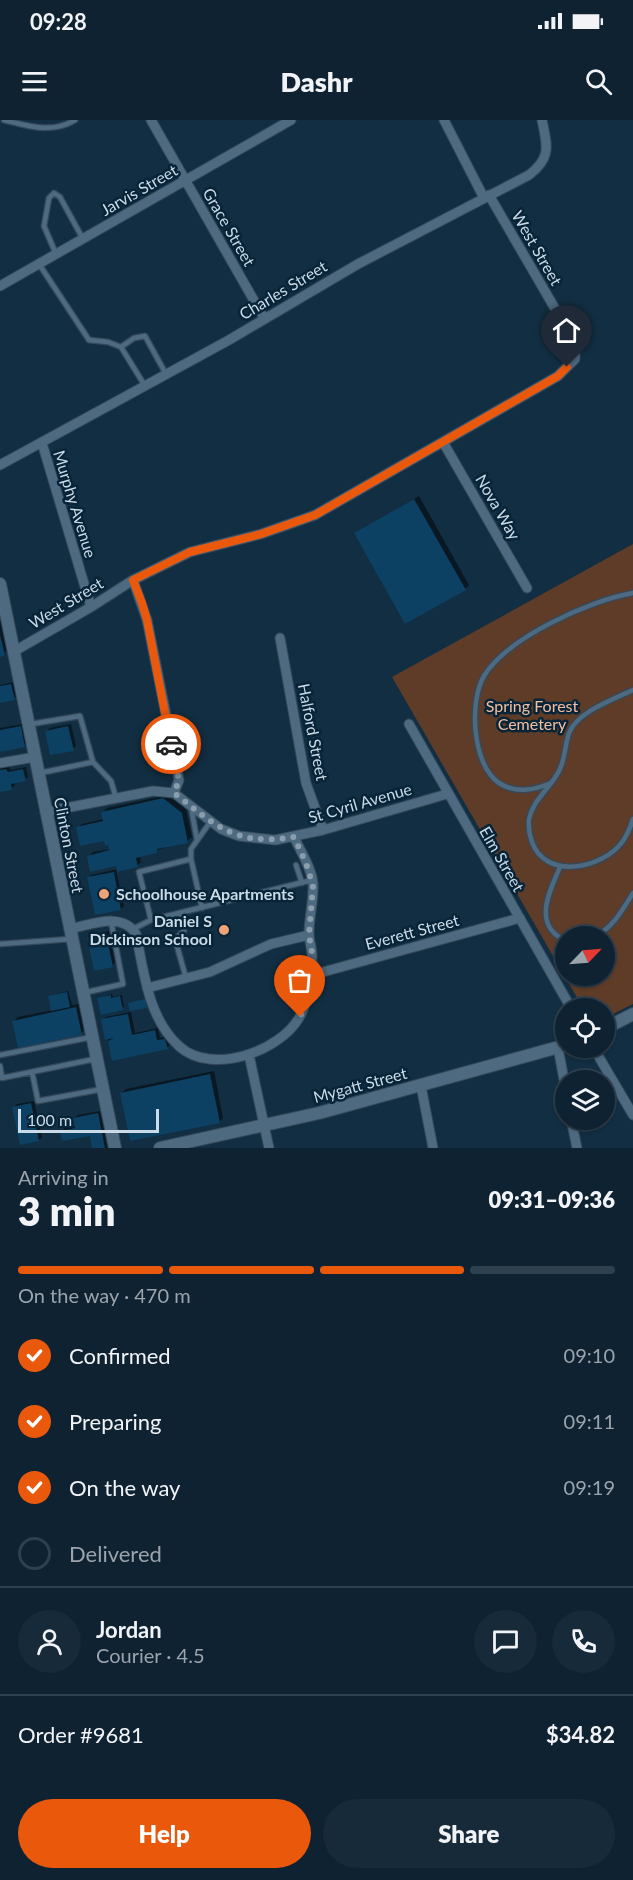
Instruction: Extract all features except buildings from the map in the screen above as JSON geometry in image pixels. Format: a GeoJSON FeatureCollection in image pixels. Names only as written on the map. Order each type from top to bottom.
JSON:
{"type":"FeatureCollection","features":[{"type":"Feature","properties":{"kind":"street","name":"Grace Street"},"geometry":{"type":"LineString","coordinates":[[151,120],[184,182],[264,318]]}},
{"type":"Feature","properties":{"kind":"street","name":"Jarvis Street"},"geometry":{"type":"LineString","coordinates":[[0,286],[291,120]]}},
{"type":"Feature","properties":{"kind":"street","name":"West Street"},"geometry":{"type":"LineString","coordinates":[[13,652],[91,608],[133,580],[190,552],[261,534],[315,515],[558,376],[575,358],[575,343],[487,197],[444,120]]}},
{"type":"Feature","properties":{"kind":"street","name":"Charles Street"},"geometry":{"type":"LineString","coordinates":[[0,465],[229,340],[358,264],[529,175],[540,166],[546,153],[542,120]]}},
{"type":"Feature","properties":{"kind":"street","name":"Nova Way"},"geometry":{"type":"LineString","coordinates":[[443,442],[527,588]]}},
{"type":"Feature","properties":{"kind":"street","name":"Murphy Avenue"},"geometry":{"type":"LineString","coordinates":[[42,443],[91,608]]}},
{"type":"Feature","properties":{"kind":"street"},"geometry":{"type":"LineString","coordinates":[[45,812],[153,791],[174,793],[179,780],[147,620],[133,580]]}},
{"type":"Feature","properties":{"kind":"street","name":"Clinton Street"},"geometry":{"type":"LineString","coordinates":[[0,584],[1,598],[115,1148]]}},
{"type":"Feature","properties":{"kind":"street","name":"Halford Street"},"geometry":{"type":"LineString","coordinates":[[280,638],[306,783],[323,830]]}},
{"type":"Feature","properties":{"kind":"street","name":"Elm Street"},"geometry":{"type":"LineString","coordinates":[[409,724],[565,998]]}},
{"type":"Feature","properties":{"kind":"street"},"geometry":{"type":"LineString","coordinates":[[0,763],[35,757]]}},
{"type":"Feature","properties":{"kind":"street","name":"St Cyril Avenue"},"geometry":{"type":"LineString","coordinates":[[174,793],[221,829],[239,836],[275,840],[323,830],[447,794]]}},
{"type":"Feature","properties":{"kind":"street"},"geometry":{"type":"LineString","coordinates":[[70,934],[111,921],[124,922],[136,934],[147,988],[162,1024],[179,1046],[194,1056],[204,1059],[249,1055],[273,1043],[291,1029],[300,1017],[308,996],[312,975],[309,935],[312,880],[294,837]]}},
{"type":"Feature","properties":{"kind":"street","name":"Everett Street"},"geometry":{"type":"LineString","coordinates":[[312,975],[520,918]]}},
{"type":"Feature","properties":{"kind":"street"},"geometry":{"type":"LineString","coordinates":[[147,988],[210,972],[270,945],[309,935]]}},
{"type":"Feature","properties":{"kind":"street"},"geometry":{"type":"LineString","coordinates":[[615,1023],[633,1014]]}},
{"type":"Feature","properties":{"kind":"street","name":"Mygatt Street"},"geometry":{"type":"LineString","coordinates":[[160,1148],[264,1126],[555,1049]]}},
{"type":"Feature","properties":{"kind":"street"},"geometry":{"type":"LineString","coordinates":[[249,1055],[268,1148]]}},
{"type":"Feature","properties":{"kind":"street"},"geometry":{"type":"LineString","coordinates":[[599,1058],[633,1115]]}},
{"type":"Feature","properties":{"kind":"street"},"geometry":{"type":"LineString","coordinates":[[421,1086],[433,1148]]}},
{"type":"Feature","properties":{"kind":"street"},"geometry":{"type":"LineString","coordinates":[[573,1130],[576,1148]]}},
{"type":"Feature","properties":{"kind":"lane"},"geometry":{"type":"LineString","coordinates":[[4,120],[34,128],[59,128],[75,120]]}},
{"type":"Feature","properties":{"kind":"lane"},"geometry":{"type":"LineString","coordinates":[[56,254],[44,226],[49,198],[54,193],[60,196],[83,239]]}},
{"type":"Feature","properties":{"kind":"lane"},"geometry":{"type":"LineString","coordinates":[[39,264],[89,340],[108,342],[121,347],[145,386]]}},
{"type":"Feature","properties":{"kind":"lane"},"geometry":{"type":"LineString","coordinates":[[121,347],[134,338],[145,336],[166,374]]}},
{"type":"Feature","properties":{"kind":"lane"},"geometry":{"type":"LineString","coordinates":[[551,783],[536,789],[517,790],[494,778],[482,757],[477,739],[474,700],[479,686],[490,667],[500,656],[526,638],[586,607],[616,596],[633,593]]}},
{"type":"Feature","properties":{"kind":"lane"},"geometry":{"type":"LineString","coordinates":[[633,690],[592,711],[577,722],[569,734],[560,770],[536,801],[528,822],[529,833],[540,855],[560,867],[586,863],[604,857],[619,846],[627,835],[633,819]]}},
{"type":"Feature","properties":{"kind":"lane"},"geometry":{"type":"LineString","coordinates":[[28,724],[80,716],[93,762],[111,781],[116,798]]}},
{"type":"Feature","properties":{"kind":"lane"},"geometry":{"type":"LineString","coordinates":[[38,773],[93,762]]}},
{"type":"Feature","properties":{"kind":"lane"},"geometry":{"type":"LineString","coordinates":[[191,806],[196,840]]}},
{"type":"Feature","properties":{"kind":"lane"},"geometry":{"type":"LineString","coordinates":[[202,908],[190,859],[191,849],[211,822]]}},
{"type":"Feature","properties":{"kind":"lane"},"geometry":{"type":"LineString","coordinates":[[151,920],[139,872],[190,859]]}},
{"type":"Feature","properties":{"kind":"lane"},"geometry":{"type":"LineString","coordinates":[[296,865],[302,883]]}},
{"type":"Feature","properties":{"kind":"lane"},"geometry":{"type":"LineString","coordinates":[[555,933],[549,925],[545,908],[560,867]]}},
{"type":"Feature","properties":{"kind":"lane"},"geometry":{"type":"LineString","coordinates":[[133,930],[151,920],[312,880]]}},
{"type":"Feature","properties":{"kind":"lane"},"geometry":{"type":"LineString","coordinates":[[609,926],[622,912],[633,893]]}},
{"type":"Feature","properties":{"kind":"lane"},"geometry":{"type":"LineString","coordinates":[[180,913],[184,931],[175,939],[186,978]]}},
{"type":"Feature","properties":{"kind":"lane"},"geometry":{"type":"LineString","coordinates":[[82,993],[123,984],[111,921]]}},
{"type":"Feature","properties":{"kind":"lane"},"geometry":{"type":"LineString","coordinates":[[0,944],[70,934]]}},
{"type":"Feature","properties":{"kind":"lane"},"geometry":{"type":"LineString","coordinates":[[0,1055],[92,1037]]}},
{"type":"Feature","properties":{"kind":"lane"},"geometry":{"type":"LineString","coordinates":[[0,1066],[3,1078],[96,1059]]}},
{"type":"Feature","properties":{"kind":"lane"},"geometry":{"type":"LineString","coordinates":[[32,1072],[38,1101],[103,1089]]}},
{"type":"Feature","properties":{"kind":"green space","name":"Spring Forest Cemetery"},"geometry":{"type":"Polygon","coordinates":[[[633,544],[633,1004],[615,1013],[615,998],[577,998],[570,986],[615,986],[615,926],[555,926],[555,959],[392,677],[633,544]]]}},
{"type":"Feature","properties":{"kind":"way so far"},"geometry":{"type":"LineString","coordinates":[[171,744],[179,780],[174,793],[221,829],[239,836],[275,840],[294,837],[311,875],[313,886],[309,935],[312,975],[308,996],[300,1017]]}},
{"type":"Feature","properties":{"kind":"place","name":"Schoolhouse Apartments"},"geometry":{"type":"Point","coordinates":[104,894]}},
{"type":"Feature","properties":{"kind":"place","name":"Daniel S Dickinson School"},"geometry":{"type":"Point","coordinates":[224,930]}},
{"type":"Feature","properties":{"kind":"route"},"geometry":{"type":"LineString","coordinates":[[171,744],[147,620],[133,580],[190,552],[261,534],[315,515],[558,376],[567,367]]}}]}
